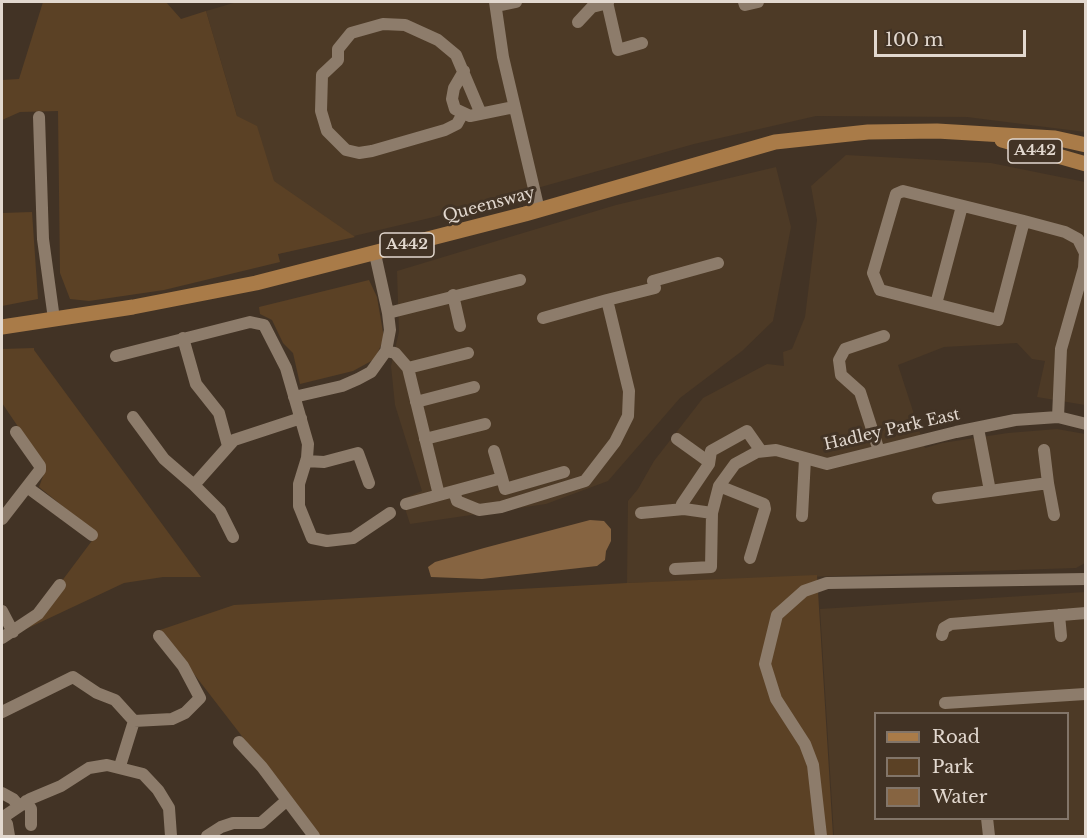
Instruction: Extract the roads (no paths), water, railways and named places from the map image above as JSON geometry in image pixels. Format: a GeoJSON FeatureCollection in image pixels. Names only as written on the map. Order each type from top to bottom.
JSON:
{"type":"FeatureCollection","features":[{"type":"Feature","properties":{"kind":"main road","name":"Queensway"},"geometry":{"type":"LineString","coordinates":[[2,327],[54,320],[256,283],[539,210],[776,142],[868,132],[937,131],[1055,138],[1086,145]]}},
{"type":"Feature","properties":{"kind":"main road","name":"Queensway"},"geometry":{"type":"LineString","coordinates":[[985,135],[1086,164]]}},
{"type":"Feature","properties":{"kind":"street"},"geometry":{"type":"LineString","coordinates":[[516,2],[496,4],[502,57],[539,210]]}},
{"type":"Feature","properties":{"kind":"street"},"geometry":{"type":"LineString","coordinates":[[578,22],[592,7],[607,2],[618,50],[642,43]]}},
{"type":"Feature","properties":{"kind":"street"},"geometry":{"type":"LineString","coordinates":[[744,2],[745,5],[758,2]]}},
{"type":"Feature","properties":{"kind":"street"},"geometry":{"type":"LineString","coordinates":[[463,113],[457,124],[445,130],[359,153],[346,150],[327,131],[320,102],[324,86],[322,75],[338,60],[338,49],[351,33],[383,24],[405,25],[438,40],[456,55],[481,114]]}},
{"type":"Feature","properties":{"kind":"street"},"geometry":{"type":"LineString","coordinates":[[464,71],[454,88],[452,99],[455,110],[471,116],[514,107]]}},
{"type":"Feature","properties":{"kind":"street"},"geometry":{"type":"LineString","coordinates":[[39,117],[43,239],[54,320]]}},
{"type":"Feature","properties":{"kind":"street"},"geometry":{"type":"LineString","coordinates":[[1024,221],[998,320],[880,290],[873,273],[896,194],[903,191],[1024,221],[1065,232],[1078,239],[1086,253],[1083,286],[1061,350],[1058,417]]}},
{"type":"Feature","properties":{"kind":"street"},"geometry":{"type":"LineString","coordinates":[[936,304],[962,206]]}},
{"type":"Feature","properties":{"kind":"street"},"geometry":{"type":"LineString","coordinates":[[294,397],[342,386],[358,379],[370,372],[386,351],[390,330],[375,254]]}},
{"type":"Feature","properties":{"kind":"street"},"geometry":{"type":"LineString","coordinates":[[543,318],[655,288],[653,281],[718,263]]}},
{"type":"Feature","properties":{"kind":"street"},"geometry":{"type":"LineString","coordinates":[[388,313],[520,280]]}},
{"type":"Feature","properties":{"kind":"street"},"geometry":{"type":"LineString","coordinates":[[453,295],[460,326]]}},
{"type":"Feature","properties":{"kind":"street"},"geometry":{"type":"LineString","coordinates":[[454,491],[457,501],[465,506],[479,510],[501,507],[585,481],[595,470],[615,442],[628,416],[629,391],[607,300]]}},
{"type":"Feature","properties":{"kind":"street"},"geometry":{"type":"LineString","coordinates":[[116,356],[250,322],[264,325],[283,360],[309,451],[299,484],[299,506],[312,538],[327,541],[353,538],[390,513]]}},
{"type":"Feature","properties":{"kind":"street"},"geometry":{"type":"LineString","coordinates":[[879,451],[860,392],[840,372],[839,360],[845,349],[884,336]]}},
{"type":"Feature","properties":{"kind":"street"},"geometry":{"type":"LineString","coordinates":[[183,338],[196,384],[219,413],[228,446]]}},
{"type":"Feature","properties":{"kind":"street"},"geometry":{"type":"LineString","coordinates":[[386,351],[395,352],[408,368],[440,495]]}},
{"type":"Feature","properties":{"kind":"street"},"geometry":{"type":"LineString","coordinates":[[408,368],[468,353]]}},
{"type":"Feature","properties":{"kind":"street"},"geometry":{"type":"LineString","coordinates":[[416,402],[474,387]]}},
{"type":"Feature","properties":{"kind":"street"},"geometry":{"type":"LineString","coordinates":[[133,417],[164,459],[208,497],[220,511],[233,537]]}},
{"type":"Feature","properties":{"kind":"street","name":"Hadley Park East"},"geometry":{"type":"LineString","coordinates":[[761,451],[776,450],[827,464],[1015,420],[1058,417],[1086,424]]}},
{"type":"Feature","properties":{"kind":"street"},"geometry":{"type":"LineString","coordinates":[[194,485],[228,446],[246,434],[301,418]]}},
{"type":"Feature","properties":{"kind":"street"},"geometry":{"type":"LineString","coordinates":[[425,439],[485,424]]}},
{"type":"Feature","properties":{"kind":"street"},"geometry":{"type":"LineString","coordinates":[[978,428],[990,491]]}},
{"type":"Feature","properties":{"kind":"street"},"geometry":{"type":"LineString","coordinates":[[675,569],[711,567],[712,513],[719,486],[735,464],[744,457],[761,451],[747,431],[711,450],[709,462],[682,504],[684,509]]}},
{"type":"Feature","properties":{"kind":"street"},"geometry":{"type":"LineString","coordinates":[[2,519],[38,474],[40,466],[16,432]]}},
{"type":"Feature","properties":{"kind":"street"},"geometry":{"type":"LineString","coordinates":[[677,439],[709,462]]}},
{"type":"Feature","properties":{"kind":"street"},"geometry":{"type":"LineString","coordinates":[[494,450],[505,489],[564,472]]}},
{"type":"Feature","properties":{"kind":"street"},"geometry":{"type":"LineString","coordinates":[[1044,450],[1054,515]]}},
{"type":"Feature","properties":{"kind":"street"},"geometry":{"type":"LineString","coordinates":[[306,461],[324,462],[358,453],[369,483]]}},
{"type":"Feature","properties":{"kind":"street"},"geometry":{"type":"LineString","coordinates":[[802,516],[805,459]]}},
{"type":"Feature","properties":{"kind":"street"},"geometry":{"type":"LineString","coordinates":[[406,504],[502,478]]}},
{"type":"Feature","properties":{"kind":"street"},"geometry":{"type":"LineString","coordinates":[[938,498],[1048,483]]}},
{"type":"Feature","properties":{"kind":"street"},"geometry":{"type":"LineString","coordinates":[[719,486],[764,504],[765,508],[750,558]]}},
{"type":"Feature","properties":{"kind":"street"},"geometry":{"type":"LineString","coordinates":[[27,487],[92,535]]}},
{"type":"Feature","properties":{"kind":"street"},"geometry":{"type":"LineString","coordinates":[[641,513],[684,509],[712,513]]}},
{"type":"Feature","properties":{"kind":"street"},"geometry":{"type":"LineString","coordinates":[[821,837],[813,765],[805,744],[776,699],[765,664],[777,615],[804,591],[827,583],[1086,579]]}},
{"type":"Feature","properties":{"kind":"street"},"geometry":{"type":"LineString","coordinates":[[2,611],[7,635],[28,623],[60,585]]}},
{"type":"Feature","properties":{"kind":"street"},"geometry":{"type":"LineString","coordinates":[[942,634],[944,628],[951,624],[1086,614]]}},
{"type":"Feature","properties":{"kind":"street"},"geometry":{"type":"LineString","coordinates":[[1059,615],[1061,636]]}},
{"type":"Feature","properties":{"kind":"street"},"geometry":{"type":"LineString","coordinates":[[134,721],[172,719],[185,714],[200,699],[183,666],[159,636]]}},
{"type":"Feature","properties":{"kind":"street"},"geometry":{"type":"LineString","coordinates":[[2,712],[73,677],[97,693],[116,700],[134,721]]}},
{"type":"Feature","properties":{"kind":"street"},"geometry":{"type":"LineString","coordinates":[[945,703],[1085,694]]}},
{"type":"Feature","properties":{"kind":"street"},"geometry":{"type":"LineString","coordinates":[[120,766],[134,721]]}},
{"type":"Feature","properties":{"kind":"street"},"geometry":{"type":"LineString","coordinates":[[239,742],[314,837]]}},
{"type":"Feature","properties":{"kind":"street"},"geometry":{"type":"LineString","coordinates":[[9,837],[2,818],[22,804],[61,786],[89,768],[107,765],[120,766],[143,774],[158,790],[169,808],[171,837]]}},
{"type":"Feature","properties":{"kind":"street"},"geometry":{"type":"LineString","coordinates":[[2,793],[31,809],[31,825]]}},
{"type":"Feature","properties":{"kind":"street"},"geometry":{"type":"LineString","coordinates":[[207,837],[221,827],[233,823],[261,823],[286,801]]}},
{"type":"Feature","properties":{"kind":"street"},"geometry":{"type":"LineString","coordinates":[[987,820],[989,837]]}},
{"type":"Feature","properties":{"kind":"water"},"geometry":{"type":"Polygon","coordinates":[[[590,520],[604,521],[611,529],[611,541],[605,560],[597,566],[482,579],[431,577],[428,567],[435,562],[590,520]]]}}]}
